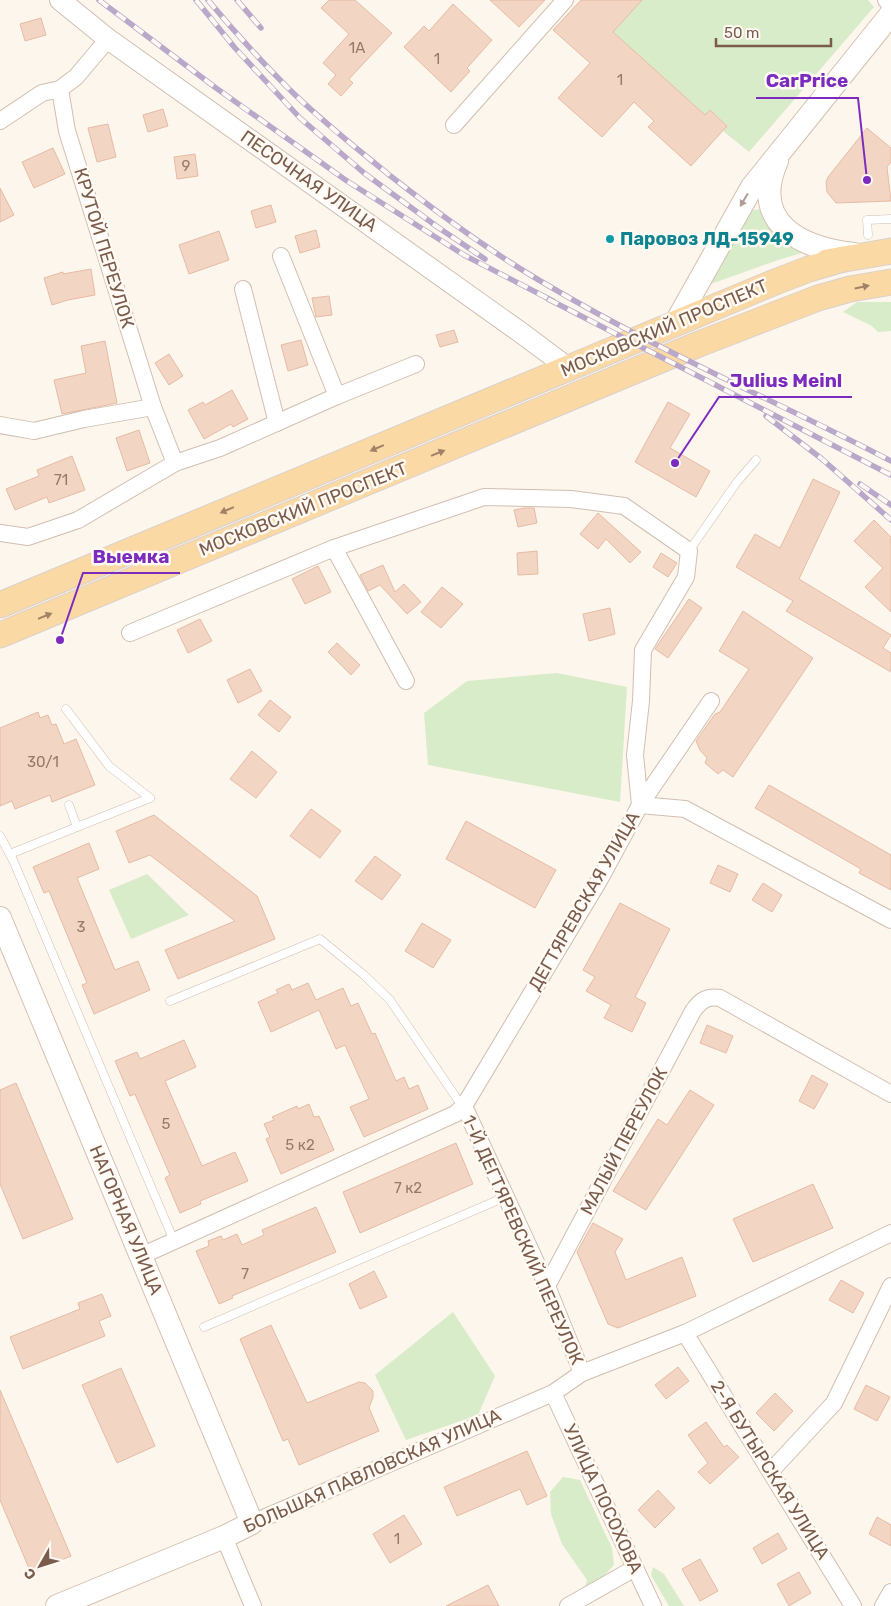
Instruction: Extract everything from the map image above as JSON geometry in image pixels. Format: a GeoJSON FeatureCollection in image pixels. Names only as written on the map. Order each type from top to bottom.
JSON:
{"type":"FeatureCollection","features":[{"type":"Feature","properties":{"kind":"main road"},"geometry":{"type":"LineString","coordinates":[[680,314],[745,198],[794,133],[891,14]]}},
{"type":"Feature","properties":{"kind":"main road"},"geometry":{"type":"LineString","coordinates":[[794,133],[781,153],[771,176],[770,196],[772,209],[778,221],[794,237],[813,246],[827,250],[858,250]]}},
{"type":"Feature","properties":{"kind":"main road","name":"МОСКОВСКИЙ ПРОСПЕКТ"},"geometry":{"type":"LineString","coordinates":[[487,402],[603,336],[680,314],[858,250],[891,250]]}},
{"type":"Feature","properties":{"kind":"main road","name":"МОСКОВСКИЙ ПРОСПЕКТ"},"geometry":{"type":"LineString","coordinates":[[0,635],[522,418],[674,372],[716,354],[801,308],[834,294],[868,285],[891,282]]}},
{"type":"Feature","properties":{"kind":"main road","name":"МОСКОВСКИЙ ПРОСПЕКТ"},"geometry":{"type":"LineString","coordinates":[[0,604],[487,402],[680,314]]}},
{"type":"Feature","properties":{"kind":"main road","name":"НАГОРНАЯ УЛИЦА"},"geometry":{"type":"LineString","coordinates":[[0,918],[252,1523]]}},
{"type":"Feature","properties":{"kind":"main road","name":"БОЛЬШАЯ ПАВЛОВСКАЯ УЛИЦА"},"geometry":{"type":"LineString","coordinates":[[57,1606],[224,1537],[252,1523]]}},
{"type":"Feature","properties":{"kind":"street","name":"ПЕСОЧНАЯ УЛИЦА"},"geometry":{"type":"LineString","coordinates":[[60,0],[108,39],[559,361]]}},
{"type":"Feature","properties":{"kind":"street"},"geometry":{"type":"LineString","coordinates":[[454,125],[565,0]]}},
{"type":"Feature","properties":{"kind":"street"},"geometry":{"type":"LineString","coordinates":[[886,0],[891,6]]}},
{"type":"Feature","properties":{"kind":"street"},"geometry":{"type":"LineString","coordinates":[[0,120],[42,93],[60,89],[76,77],[108,39]]}},
{"type":"Feature","properties":{"kind":"street","name":"КРУТОЙ ПЕРЕУЛОК"},"geometry":{"type":"LineString","coordinates":[[60,89],[67,131],[153,407],[175,463]]}},
{"type":"Feature","properties":{"kind":"street"},"geometry":{"type":"LineString","coordinates":[[281,256],[337,396]]}},
{"type":"Feature","properties":{"kind":"street"},"geometry":{"type":"LineString","coordinates":[[243,289],[277,423]]}},
{"type":"Feature","properties":{"kind":"street"},"geometry":{"type":"LineString","coordinates":[[0,533],[28,537],[78,520],[175,463],[220,448],[337,396],[416,364]]}},
{"type":"Feature","properties":{"kind":"street"},"geometry":{"type":"LineString","coordinates":[[0,426],[34,431],[84,419],[153,407]]}},
{"type":"Feature","properties":{"kind":"street"},"geometry":{"type":"LineString","coordinates":[[130,633],[334,548],[484,497],[571,499],[624,506],[689,551],[686,577],[643,650],[641,701],[635,755],[640,806],[685,809],[891,920]]}},
{"type":"Feature","properties":{"kind":"street"},"geometry":{"type":"LineString","coordinates":[[334,548],[406,681]]}},
{"type":"Feature","properties":{"kind":"street","name":"ДЕГТЯРЕВСКАЯ УЛИЦА"},"geometry":{"type":"LineString","coordinates":[[463,1106],[600,879],[640,806],[711,701]]}},
{"type":"Feature","properties":{"kind":"street","name":"МАЛЫЙ ПЕРЕУЛОК"},"geometry":{"type":"LineString","coordinates":[[547,1286],[693,1011],[704,999],[720,998],[891,1094]]}},
{"type":"Feature","properties":{"kind":"street"},"geometry":{"type":"LineString","coordinates":[[141,1256],[455,1114],[463,1106]]}},
{"type":"Feature","properties":{"kind":"street","name":"1-Й ДЕГТЯРЕВСКИЙ ПЕРЕУЛОК"},"geometry":{"type":"LineString","coordinates":[[463,1106],[547,1286],[582,1374]]}},
{"type":"Feature","properties":{"kind":"street","name":"БОЛЬШАЯ ПАВЛОВСКАЯ УЛИЦА"},"geometry":{"type":"LineString","coordinates":[[252,1523],[553,1393],[582,1374],[685,1334],[890,1236]]}},
{"type":"Feature","properties":{"kind":"street"},"geometry":{"type":"LineString","coordinates":[[771,1471],[834,1403],[891,1286]]}},
{"type":"Feature","properties":{"kind":"street","name":"2-Я БУТЫРСКАЯ УЛИЦА"},"geometry":{"type":"LineString","coordinates":[[685,1334],[853,1606]]}},
{"type":"Feature","properties":{"kind":"street","name":"УЛИЦА ПОСОХОВА"},"geometry":{"type":"LineString","coordinates":[[553,1393],[653,1606]]}},
{"type":"Feature","properties":{"kind":"street"},"geometry":{"type":"LineString","coordinates":[[224,1537],[253,1606]]}},
{"type":"Feature","properties":{"kind":"street"},"geometry":{"type":"LineString","coordinates":[[568,1606],[635,1568]]}},
{"type":"Feature","properties":{"kind":"street"},"geometry":{"type":"LineString","coordinates":[[883,1606],[891,1592]]}},
{"type":"Feature","properties":{"kind":"lane"},"geometry":{"type":"LineString","coordinates":[[858,250],[867,220],[891,219]]}},
{"type":"Feature","properties":{"kind":"lane"},"geometry":{"type":"LineString","coordinates":[[689,551],[737,482],[756,460]]}},
{"type":"Feature","properties":{"kind":"lane"},"geometry":{"type":"LineString","coordinates":[[10,854],[150,798],[110,766],[66,709]]}},
{"type":"Feature","properties":{"kind":"lane"},"geometry":{"type":"LineString","coordinates":[[69,805],[78,826]]}},
{"type":"Feature","properties":{"kind":"lane"},"geometry":{"type":"LineString","coordinates":[[0,836],[10,854],[174,1241]]}},
{"type":"Feature","properties":{"kind":"lane"},"geometry":{"type":"LineString","coordinates":[[170,1001],[320,939],[364,975],[390,1000],[463,1106]]}},
{"type":"Feature","properties":{"kind":"lane"},"geometry":{"type":"LineString","coordinates":[[204,1327],[505,1197]]}},
{"type":"Feature","properties":{"kind":"green space"},"geometry":{"type":"Polygon","coordinates":[[[642,0],[868,0],[874,7],[749,152],[723,131],[727,125],[710,110],[705,115],[613,32],[642,0]]]}},
{"type":"Feature","properties":{"kind":"green space"},"geometry":{"type":"Polygon","coordinates":[[[762,209],[809,251],[711,284],[747,211],[762,209]]]}},
{"type":"Feature","properties":{"kind":"green space"},"geometry":{"type":"Polygon","coordinates":[[[857,302],[891,302],[891,331],[878,332],[872,326],[843,312],[857,302]]]}},
{"type":"Feature","properties":{"kind":"green space"},"geometry":{"type":"Polygon","coordinates":[[[557,673],[627,687],[620,802],[428,765],[424,713],[467,681],[557,673]]]}},
{"type":"Feature","properties":{"kind":"green space"},"geometry":{"type":"Polygon","coordinates":[[[147,874],[189,915],[131,939],[109,890],[147,874]]]}},
{"type":"Feature","properties":{"kind":"green space"},"geometry":{"type":"Polygon","coordinates":[[[453,1312],[495,1376],[478,1415],[406,1440],[375,1375],[453,1312]]]}},
{"type":"Feature","properties":{"kind":"green space"},"geometry":{"type":"Polygon","coordinates":[[[563,1477],[580,1480],[612,1548],[614,1565],[604,1576],[585,1587],[587,1580],[562,1544],[551,1514],[550,1492],[563,1477]]]}},
{"type":"Feature","properties":{"kind":"green space"},"geometry":{"type":"Polygon","coordinates":[[[653,1567],[664,1574],[684,1606],[669,1606],[651,1575],[653,1567]]]}},
{"type":"Feature","properties":{"kind":"building"},"geometry":{"type":"Polygon","coordinates":[[[329,0],[355,0],[392,33],[349,79],[353,83],[341,96],[328,84],[336,75],[323,63],[349,34],[321,8],[329,0]]]}},
{"type":"Feature","properties":{"kind":"building"},"geometry":{"type":"Polygon","coordinates":[[[490,0],[545,0],[519,27],[490,0]]]}},
{"type":"Feature","properties":{"kind":"building"},"geometry":{"type":"Polygon","coordinates":[[[581,0],[642,0],[613,32],[705,115],[710,110],[727,126],[691,166],[648,127],[654,121],[634,102],[602,137],[558,98],[590,63],[553,30],[581,0]]]}},
{"type":"Feature","properties":{"kind":"building"},"geometry":{"type":"Polygon","coordinates":[[[453,4],[492,40],[467,68],[470,71],[451,92],[404,47],[424,26],[429,31],[453,4]]]}},
{"type":"Feature","properties":{"kind":"building"},"geometry":{"type":"Polygon","coordinates":[[[41,18],[46,35],[25,41],[20,24],[41,18]]]}},
{"type":"Feature","properties":{"kind":"building"},"geometry":{"type":"Polygon","coordinates":[[[163,109],[168,126],[148,132],[143,115],[163,109]]]}},
{"type":"Feature","properties":{"kind":"building"},"geometry":{"type":"Polygon","coordinates":[[[108,124],[116,157],[97,162],[88,128],[108,124]]]}},
{"type":"Feature","properties":{"kind":"building"},"geometry":{"type":"Polygon","coordinates":[[[867,128],[891,148],[891,162],[887,167],[891,201],[836,203],[827,192],[826,182],[828,177],[867,128]]]}},
{"type":"Feature","properties":{"kind":"building"},"geometry":{"type":"Polygon","coordinates":[[[53,148],[65,174],[34,188],[22,162],[53,148]]]}},
{"type":"Feature","properties":{"kind":"building"},"geometry":{"type":"Polygon","coordinates":[[[195,154],[198,176],[177,179],[174,157],[195,154]]]}},
{"type":"Feature","properties":{"kind":"building"},"geometry":{"type":"Polygon","coordinates":[[[0,188],[14,215],[0,222],[0,188]]]}},
{"type":"Feature","properties":{"kind":"building"},"geometry":{"type":"Polygon","coordinates":[[[271,205],[276,222],[256,228],[251,211],[271,205]]]}},
{"type":"Feature","properties":{"kind":"building"},"geometry":{"type":"Polygon","coordinates":[[[316,230],[320,247],[300,253],[295,236],[316,230]]]}},
{"type":"Feature","properties":{"kind":"building"},"geometry":{"type":"Polygon","coordinates":[[[219,231],[229,260],[189,274],[179,245],[219,231]]]}},
{"type":"Feature","properties":{"kind":"building"},"geometry":{"type":"Polygon","coordinates":[[[91,269],[95,295],[52,305],[44,278],[63,272],[63,274],[91,269]]]}},
{"type":"Feature","properties":{"kind":"building"},"geometry":{"type":"Polygon","coordinates":[[[329,296],[332,315],[316,317],[312,298],[329,296]]]}},
{"type":"Feature","properties":{"kind":"building"},"geometry":{"type":"Polygon","coordinates":[[[454,330],[458,342],[440,347],[436,335],[454,330]]]}},
{"type":"Feature","properties":{"kind":"building"},"geometry":{"type":"Polygon","coordinates":[[[301,340],[308,365],[288,371],[281,345],[301,340]]]}},
{"type":"Feature","properties":{"kind":"building"},"geometry":{"type":"Polygon","coordinates":[[[105,341],[117,403],[62,414],[54,380],[86,373],[81,346],[105,341]]]}},
{"type":"Feature","properties":{"kind":"building"},"geometry":{"type":"Polygon","coordinates":[[[169,354],[183,376],[169,385],[155,363],[169,354]]]}},
{"type":"Feature","properties":{"kind":"building"},"geometry":{"type":"Polygon","coordinates":[[[232,390],[248,419],[233,427],[231,424],[204,439],[188,410],[203,402],[205,405],[232,390]]]}},
{"type":"Feature","properties":{"kind":"building"},"geometry":{"type":"Polygon","coordinates":[[[668,402],[690,414],[670,448],[710,471],[696,497],[635,462],[668,402]]]}},
{"type":"Feature","properties":{"kind":"building"},"geometry":{"type":"Polygon","coordinates":[[[139,430],[150,463],[127,471],[116,438],[139,430]]]}},
{"type":"Feature","properties":{"kind":"building"},"geometry":{"type":"Polygon","coordinates":[[[72,456],[85,490],[49,503],[47,497],[15,510],[6,489],[39,476],[37,470],[72,456]]]}},
{"type":"Feature","properties":{"kind":"building"},"geometry":{"type":"Polygon","coordinates":[[[813,479],[840,492],[799,579],[891,635],[883,648],[891,653],[891,672],[786,611],[793,601],[736,567],[755,534],[780,548],[813,479]]]}},
{"type":"Feature","properties":{"kind":"building"},"geometry":{"type":"Polygon","coordinates":[[[534,508],[537,523],[518,527],[514,510],[534,508]]]}},
{"type":"Feature","properties":{"kind":"building"},"geometry":{"type":"Polygon","coordinates":[[[598,513],[641,552],[630,563],[606,539],[598,549],[580,534],[598,513]]]}},
{"type":"Feature","properties":{"kind":"building"},"geometry":{"type":"Polygon","coordinates":[[[874,520],[891,537],[891,612],[865,587],[883,568],[854,541],[874,520]]]}},
{"type":"Feature","properties":{"kind":"building"},"geometry":{"type":"Polygon","coordinates":[[[537,551],[538,574],[518,575],[517,553],[537,551]]]}},
{"type":"Feature","properties":{"kind":"building"},"geometry":{"type":"Polygon","coordinates":[[[661,553],[677,563],[668,577],[653,567],[661,553]]]}},
{"type":"Feature","properties":{"kind":"building"},"geometry":{"type":"Polygon","coordinates":[[[383,565],[395,592],[404,584],[421,602],[407,614],[380,585],[368,591],[360,575],[383,565]]]}},
{"type":"Feature","properties":{"kind":"building"},"geometry":{"type":"Polygon","coordinates":[[[318,566],[331,592],[305,604],[292,579],[318,566]]]}},
{"type":"Feature","properties":{"kind":"building"},"geometry":{"type":"Polygon","coordinates":[[[442,587],[463,604],[441,628],[421,612],[442,587]]]}},
{"type":"Feature","properties":{"kind":"building"},"geometry":{"type":"Polygon","coordinates":[[[689,599],[702,608],[668,658],[655,649],[689,599]]]}},
{"type":"Feature","properties":{"kind":"building"},"geometry":{"type":"Polygon","coordinates":[[[610,608],[615,634],[589,641],[583,614],[610,608]]]}},
{"type":"Feature","properties":{"kind":"building"},"geometry":{"type":"Polygon","coordinates":[[[743,611],[813,658],[733,777],[723,770],[718,774],[705,763],[707,758],[700,750],[696,741],[715,714],[720,712],[749,669],[719,651],[743,611]]]}},
{"type":"Feature","properties":{"kind":"building"},"geometry":{"type":"Polygon","coordinates":[[[200,619],[212,641],[188,653],[177,630],[200,619]]]}},
{"type":"Feature","properties":{"kind":"building"},"geometry":{"type":"Polygon","coordinates":[[[337,643],[360,665],[351,675],[328,652],[337,643]]]}},
{"type":"Feature","properties":{"kind":"building"},"geometry":{"type":"Polygon","coordinates":[[[250,669],[262,691],[238,703],[227,680],[250,669]]]}},
{"type":"Feature","properties":{"kind":"building"},"geometry":{"type":"Polygon","coordinates":[[[270,700],[291,717],[279,732],[258,715],[270,700]]]}},
{"type":"Feature","properties":{"kind":"building"},"geometry":{"type":"Polygon","coordinates":[[[38,712],[40,718],[48,715],[52,725],[56,724],[64,744],[76,739],[95,785],[52,802],[50,795],[15,809],[12,801],[0,806],[0,728],[38,712]]]}},
{"type":"Feature","properties":{"kind":"building"},"geometry":{"type":"Polygon","coordinates":[[[252,751],[277,772],[256,798],[230,779],[252,751]]]}},
{"type":"Feature","properties":{"kind":"building"},"geometry":{"type":"Polygon","coordinates":[[[769,785],[891,855],[891,890],[859,873],[861,869],[755,808],[769,785]]]}},
{"type":"Feature","properties":{"kind":"building"},"geometry":{"type":"Polygon","coordinates":[[[311,809],[341,831],[320,858],[290,836],[311,809]]]}},
{"type":"Feature","properties":{"kind":"building"},"geometry":{"type":"Polygon","coordinates":[[[154,815],[257,896],[275,939],[178,979],[165,950],[235,921],[150,855],[129,863],[116,831],[154,815]]]}},
{"type":"Feature","properties":{"kind":"building"},"geometry":{"type":"Polygon","coordinates":[[[466,821],[556,870],[535,908],[446,859],[466,821]]]}},
{"type":"Feature","properties":{"kind":"building"},"geometry":{"type":"Polygon","coordinates":[[[89,843],[99,869],[77,878],[115,970],[138,961],[150,990],[94,1014],[82,985],[87,983],[49,891],[44,893],[33,867],[89,843]]]}},
{"type":"Feature","properties":{"kind":"building"},"geometry":{"type":"Polygon","coordinates":[[[375,856],[401,875],[382,900],[355,881],[375,856]]]}},
{"type":"Feature","properties":{"kind":"building"},"geometry":{"type":"Polygon","coordinates":[[[718,865],[738,874],[730,892],[710,883],[718,865]]]}},
{"type":"Feature","properties":{"kind":"building"},"geometry":{"type":"Polygon","coordinates":[[[763,883],[782,895],[772,912],[752,900],[763,883]]]}},
{"type":"Feature","properties":{"kind":"building"},"geometry":{"type":"Polygon","coordinates":[[[620,903],[670,929],[635,997],[646,1003],[632,1032],[604,1018],[611,1005],[586,991],[595,977],[583,970],[620,903]]]}},
{"type":"Feature","properties":{"kind":"building"},"geometry":{"type":"Polygon","coordinates":[[[422,923],[451,940],[433,968],[405,951],[422,923]]]}},
{"type":"Feature","properties":{"kind":"building"},"geometry":{"type":"Polygon","coordinates":[[[308,983],[316,1000],[343,988],[351,1006],[358,1003],[372,1034],[375,1033],[396,1081],[404,1077],[409,1089],[418,1085],[428,1109],[364,1137],[350,1107],[369,1099],[345,1045],[336,1049],[319,1010],[271,1032],[258,1002],[278,993],[276,990],[289,984],[292,990],[308,983]]]}},
{"type":"Feature","properties":{"kind":"building"},"geometry":{"type":"Polygon","coordinates":[[[707,1025],[733,1036],[726,1053],[700,1043],[707,1025]]]}},
{"type":"Feature","properties":{"kind":"building"},"geometry":{"type":"Polygon","coordinates":[[[184,1040],[196,1067],[165,1081],[202,1166],[235,1152],[248,1181],[200,1201],[201,1204],[180,1213],[165,1178],[170,1175],[135,1094],[130,1096],[115,1061],[137,1052],[140,1059],[184,1040]]]}},
{"type":"Feature","properties":{"kind":"building"},"geometry":{"type":"Polygon","coordinates":[[[812,1075],[828,1084],[814,1109],[799,1101],[812,1075]]]}},
{"type":"Feature","properties":{"kind":"building"},"geometry":{"type":"Polygon","coordinates":[[[16,1083],[73,1219],[23,1239],[0,1184],[0,1090],[16,1083]]]}},
{"type":"Feature","properties":{"kind":"building"},"geometry":{"type":"Polygon","coordinates":[[[690,1090],[714,1105],[646,1210],[613,1191],[658,1119],[667,1125],[690,1090]]]}},
{"type":"Feature","properties":{"kind":"building"},"geometry":{"type":"Polygon","coordinates":[[[309,1104],[314,1117],[319,1116],[334,1150],[281,1174],[266,1139],[270,1137],[264,1124],[274,1120],[272,1117],[297,1106],[298,1109],[309,1104]]]}},
{"type":"Feature","properties":{"kind":"building"},"geometry":{"type":"Polygon","coordinates":[[[456,1143],[473,1184],[360,1233],[343,1192],[456,1143]]]}},
{"type":"Feature","properties":{"kind":"building"},"geometry":{"type":"Polygon","coordinates":[[[813,1184],[833,1228],[753,1262],[733,1219],[813,1184]]]}},
{"type":"Feature","properties":{"kind":"building"},"geometry":{"type":"Polygon","coordinates":[[[316,1207],[336,1252],[232,1296],[233,1298],[219,1304],[196,1251],[209,1246],[208,1241],[221,1236],[223,1240],[237,1234],[242,1245],[264,1235],[262,1230],[316,1207]]]}},
{"type":"Feature","properties":{"kind":"building"},"geometry":{"type":"Polygon","coordinates":[[[593,1223],[623,1239],[615,1252],[626,1280],[682,1257],[696,1296],[618,1328],[608,1324],[577,1252],[593,1223]]]}},
{"type":"Feature","properties":{"kind":"building"},"geometry":{"type":"Polygon","coordinates":[[[374,1271],[387,1297],[360,1309],[349,1284],[374,1271]]]}},
{"type":"Feature","properties":{"kind":"building"},"geometry":{"type":"Polygon","coordinates":[[[841,1280],[864,1293],[853,1313],[829,1300],[841,1280]]]}},
{"type":"Feature","properties":{"kind":"building"},"geometry":{"type":"Polygon","coordinates":[[[102,1294],[111,1316],[99,1321],[105,1336],[23,1369],[10,1337],[80,1309],[78,1303],[102,1294]]]}},
{"type":"Feature","properties":{"kind":"building"},"geometry":{"type":"Polygon","coordinates":[[[271,1325],[307,1403],[359,1382],[365,1383],[373,1391],[369,1408],[379,1431],[299,1465],[288,1439],[283,1441],[240,1339],[271,1325]]]}},
{"type":"Feature","properties":{"kind":"building"},"geometry":{"type":"Polygon","coordinates":[[[678,1367],[689,1381],[666,1399],[655,1385],[678,1367]]]}},
{"type":"Feature","properties":{"kind":"building"},"geometry":{"type":"Polygon","coordinates":[[[121,1368],[155,1446],[117,1463],[82,1385],[121,1368]]]}},
{"type":"Feature","properties":{"kind":"building"},"geometry":{"type":"Polygon","coordinates":[[[866,1385],[890,1397],[877,1421],[854,1409],[866,1385]]]}},
{"type":"Feature","properties":{"kind":"building"},"geometry":{"type":"Polygon","coordinates":[[[0,1390],[71,1556],[31,1573],[0,1500],[0,1390]]]}},
{"type":"Feature","properties":{"kind":"building"},"geometry":{"type":"Polygon","coordinates":[[[775,1393],[793,1411],[774,1431],[756,1413],[775,1393]]]}},
{"type":"Feature","properties":{"kind":"building"},"geometry":{"type":"Polygon","coordinates":[[[706,1422],[724,1447],[727,1445],[739,1457],[710,1484],[698,1472],[708,1463],[688,1435],[706,1422]]]}},
{"type":"Feature","properties":{"kind":"building"},"geometry":{"type":"Polygon","coordinates":[[[527,1451],[547,1496],[527,1505],[520,1489],[457,1516],[444,1487],[527,1451]]]}},
{"type":"Feature","properties":{"kind":"building"},"geometry":{"type":"Polygon","coordinates":[[[658,1490],[675,1508],[655,1528],[638,1510],[658,1490]]]}},
{"type":"Feature","properties":{"kind":"building"},"geometry":{"type":"Polygon","coordinates":[[[404,1515],[422,1544],[390,1563],[373,1534],[404,1515]]]}},
{"type":"Feature","properties":{"kind":"building"},"geometry":{"type":"Polygon","coordinates":[[[877,1517],[891,1525],[891,1546],[869,1534],[877,1517]]]}},
{"type":"Feature","properties":{"kind":"building"},"geometry":{"type":"Polygon","coordinates":[[[778,1533],[787,1549],[762,1564],[753,1548],[778,1533]]]}},
{"type":"Feature","properties":{"kind":"building"},"geometry":{"type":"Polygon","coordinates":[[[700,1559],[718,1591],[700,1601],[682,1569],[700,1559]]]}},
{"type":"Feature","properties":{"kind":"building"},"geometry":{"type":"Polygon","coordinates":[[[799,1572],[811,1593],[789,1606],[777,1584],[799,1572]]]}},
{"type":"Feature","properties":{"kind":"building"},"geometry":{"type":"Polygon","coordinates":[[[488,1585],[499,1606],[446,1606],[488,1585]]]}},
{"type":"Feature","properties":{"kind":"railway"},"geometry":{"type":"LineString","coordinates":[[99,0],[216,88],[347,181],[464,255],[553,301]]}},
{"type":"Feature","properties":{"kind":"railway"},"geometry":{"type":"LineString","coordinates":[[196,0],[235,48],[300,118],[364,173],[439,228]]}},
{"type":"Feature","properties":{"kind":"railway"},"geometry":{"type":"LineString","coordinates":[[208,0],[266,66],[311,110],[388,174],[487,247],[528,274],[591,310],[891,461]]}},
{"type":"Feature","properties":{"kind":"railway"},"geometry":{"type":"LineString","coordinates":[[237,0],[261,28]]}},
{"type":"Feature","properties":{"kind":"railway"},"geometry":{"type":"LineString","coordinates":[[433,224],[485,259]]}},
{"type":"Feature","properties":{"kind":"railway"},"geometry":{"type":"LineString","coordinates":[[548,299],[891,475]]}},
{"type":"Feature","properties":{"kind":"railway"},"geometry":{"type":"LineString","coordinates":[[766,416],[822,459],[891,520]]}},
{"type":"Feature","properties":{"kind":"railway"},"geometry":{"type":"LineString","coordinates":[[860,484],[891,505]]}},
{"type":"Feature","properties":{"kind":"place","name":"CarPrice"},"geometry":{"type":"Point","coordinates":[867,180]}},
{"type":"Feature","properties":{"kind":"place","name":"Паровоз ЛД-15949"},"geometry":{"type":"Point","coordinates":[610,239]}},
{"type":"Feature","properties":{"kind":"place","name":"Julius Meinl"},"geometry":{"type":"Point","coordinates":[675,463]}},
{"type":"Feature","properties":{"kind":"place","name":"Выемка"},"geometry":{"type":"Point","coordinates":[60,640]}}]}
